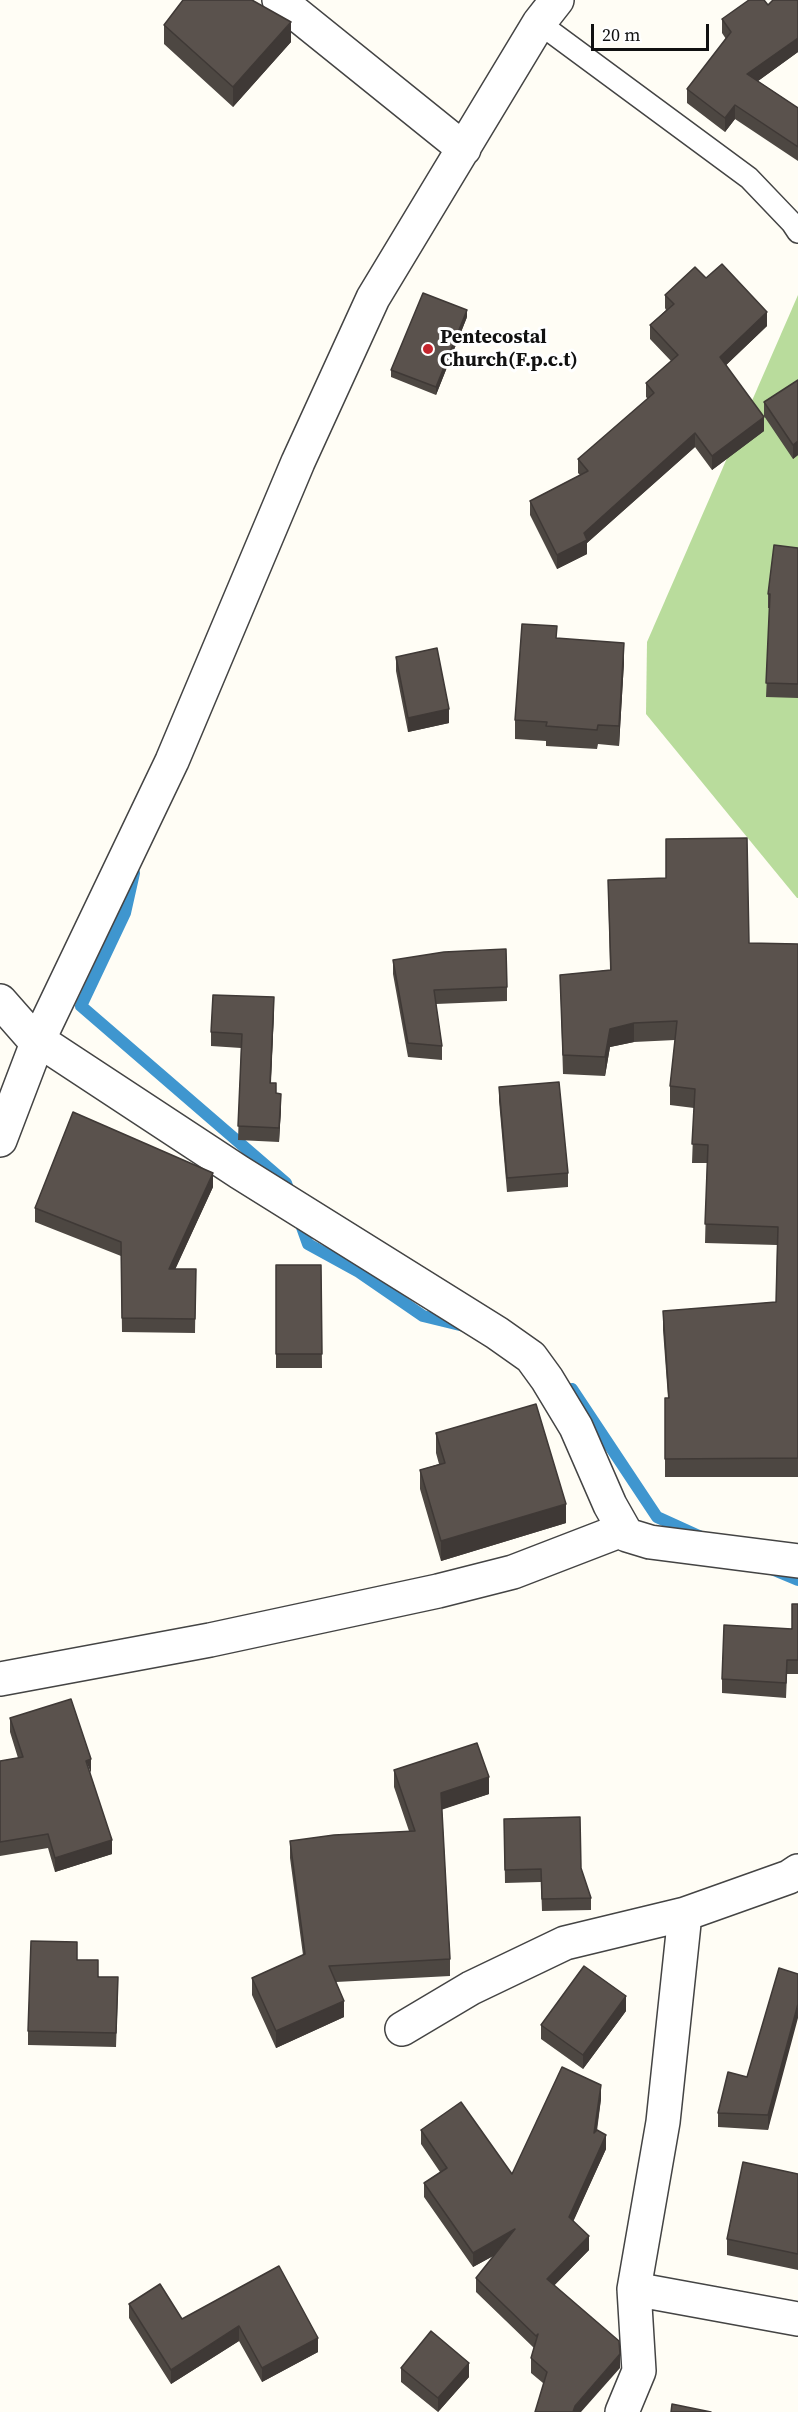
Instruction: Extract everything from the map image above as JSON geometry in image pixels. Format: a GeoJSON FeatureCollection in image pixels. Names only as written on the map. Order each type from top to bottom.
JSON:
{"type":"FeatureCollection","features":[{"type":"Feature","properties":{"kind":"street"},"geometry":{"type":"LineString","coordinates":[[279,0],[464,149]]}},
{"type":"Feature","properties":{"kind":"street"},"geometry":{"type":"LineString","coordinates":[[0,1140],[37,1043],[172,761],[298,462],[373,298],[548,12]]}},
{"type":"Feature","properties":{"kind":"street"},"geometry":{"type":"LineString","coordinates":[[0,1001],[37,1043],[49,1047],[239,1172],[497,1333],[531,1358],[547,1379],[576,1427],[622,1530],[627,1535],[650,1542],[798,1561]]}},
{"type":"Feature","properties":{"kind":"street"},"geometry":{"type":"LineString","coordinates":[[0,1679],[210,1640],[438,1591],[513,1572],[622,1530]]}},
{"type":"Feature","properties":{"kind":"street"},"geometry":{"type":"LineString","coordinates":[[402,2029],[471,1988],[556,1947],[685,1914],[789,1877],[798,1871]]}},
{"type":"Feature","properties":{"kind":"street"},"geometry":{"type":"LineString","coordinates":[[622,2412],[639,2371],[634,2289],[663,2122],[685,1914]]}},
{"type":"Feature","properties":{"kind":"street"},"geometry":{"type":"LineString","coordinates":[[634,2289],[798,2319]]}},
{"type":"Feature","properties":{"kind":"lane"},"geometry":{"type":"LineString","coordinates":[[548,12],[748,178],[798,232]]}},
{"type":"Feature","properties":{"kind":"green space"},"geometry":{"type":"Polygon","coordinates":[[[798,295],[797,898],[646,714],[647,642],[798,295]]]}},
{"type":"Feature","properties":{"kind":"building"},"geometry":{"type":"Polygon","coordinates":[[[183,0],[252,0],[291,22],[233,87],[164,25],[183,0]]]}},
{"type":"Feature","properties":{"kind":"building"},"geometry":{"type":"Polygon","coordinates":[[[749,0],[764,0],[768,5],[773,0],[798,0],[798,38],[747,74],[798,108],[798,147],[735,105],[725,118],[687,89],[731,32],[722,19],[749,0]]]}},
{"type":"Feature","properties":{"kind":"building"},"geometry":{"type":"Polygon","coordinates":[[[722,264],[767,312],[720,357],[764,417],[712,456],[695,433],[584,533],[587,540],[557,555],[530,501],[588,471],[578,459],[654,393],[646,383],[678,355],[650,325],[674,304],[665,295],[695,267],[706,278],[722,264]]]}},
{"type":"Feature","properties":{"kind":"building"},"geometry":{"type":"Polygon","coordinates":[[[423,293],[467,310],[436,387],[391,370],[423,293]]]}},
{"type":"Feature","properties":{"kind":"building"},"geometry":{"type":"Polygon","coordinates":[[[798,380],[798,441],[793,445],[764,402],[798,380]]]}},
{"type":"Feature","properties":{"kind":"building"},"geometry":{"type":"Polygon","coordinates":[[[774,545],[798,548],[798,684],[766,683],[770,594],[768,594],[774,545]]]}},
{"type":"Feature","properties":{"kind":"building"},"geometry":{"type":"Polygon","coordinates":[[[522,624],[557,626],[556,638],[624,643],[619,726],[598,725],[597,730],[546,726],[547,722],[515,720],[522,624]]]}},
{"type":"Feature","properties":{"kind":"building"},"geometry":{"type":"Polygon","coordinates":[[[437,648],[449,709],[408,718],[396,657],[437,648]]]}},
{"type":"Feature","properties":{"kind":"building"},"geometry":{"type":"Polygon","coordinates":[[[747,838],[749,943],[798,944],[798,1458],[665,1459],[665,1398],[669,1398],[663,1311],[776,1302],[778,1227],[705,1224],[708,1145],[692,1144],[695,1089],[670,1086],[677,1021],[634,1023],[610,1029],[605,1057],[563,1055],[560,975],[611,970],[608,880],[666,878],[666,839],[747,838]]]}},
{"type":"Feature","properties":{"kind":"building"},"geometry":{"type":"Polygon","coordinates":[[[506,949],[507,987],[434,990],[442,1046],[408,1043],[393,960],[444,952],[506,949]]]}},
{"type":"Feature","properties":{"kind":"building"},"geometry":{"type":"Polygon","coordinates":[[[213,995],[274,997],[270,1083],[276,1083],[276,1093],[281,1094],[279,1128],[238,1126],[242,1034],[211,1032],[213,995]]]}},
{"type":"Feature","properties":{"kind":"building"},"geometry":{"type":"Polygon","coordinates":[[[559,1082],[568,1173],[507,1178],[499,1087],[559,1082]]]}},
{"type":"Feature","properties":{"kind":"building"},"geometry":{"type":"Polygon","coordinates":[[[73,1112],[213,1173],[169,1269],[196,1269],[195,1319],[122,1318],[121,1242],[35,1208],[73,1112]]]}},
{"type":"Feature","properties":{"kind":"building"},"geometry":{"type":"Polygon","coordinates":[[[276,1265],[321,1265],[322,1354],[276,1354],[276,1265]]]}},
{"type":"Feature","properties":{"kind":"building"},"geometry":{"type":"Polygon","coordinates":[[[536,1404],[566,1504],[441,1541],[420,1470],[445,1463],[436,1433],[536,1404]]]}},
{"type":"Feature","properties":{"kind":"building"},"geometry":{"type":"Polygon","coordinates":[[[792,1604],[798,1604],[798,1660],[787,1660],[786,1683],[722,1679],[724,1625],[792,1629],[792,1604]]]}},
{"type":"Feature","properties":{"kind":"building"},"geometry":{"type":"Polygon","coordinates":[[[71,1699],[91,1759],[86,1761],[112,1840],[55,1858],[48,1834],[0,1842],[0,1761],[23,1757],[10,1718],[71,1699]]]}},
{"type":"Feature","properties":{"kind":"building"},"geometry":{"type":"Polygon","coordinates":[[[477,1743],[489,1777],[441,1793],[450,1959],[329,1966],[344,2001],[276,2031],[252,1978],[305,1954],[290,1841],[334,1835],[415,1831],[394,1770],[477,1743]]]}},
{"type":"Feature","properties":{"kind":"building"},"geometry":{"type":"Polygon","coordinates":[[[580,1817],[581,1868],[591,1898],[542,1899],[541,1869],[505,1870],[504,1819],[580,1817]]]}},
{"type":"Feature","properties":{"kind":"building"},"geometry":{"type":"Polygon","coordinates":[[[31,1941],[77,1942],[77,1960],[98,1960],[98,1977],[118,1977],[116,2033],[28,2031],[31,1941]]]}},
{"type":"Feature","properties":{"kind":"building"},"geometry":{"type":"Polygon","coordinates":[[[584,1966],[626,1996],[583,2055],[541,2025],[584,1966]]]}},
{"type":"Feature","properties":{"kind":"building"},"geometry":{"type":"Polygon","coordinates":[[[779,1968],[798,1974],[798,2004],[768,2115],[718,2113],[728,2072],[747,2077],[779,1968]]]}},
{"type":"Feature","properties":{"kind":"building"},"geometry":{"type":"Polygon","coordinates":[[[562,2067],[601,2085],[594,2133],[597,2130],[606,2135],[569,2217],[589,2236],[547,2279],[619,2341],[620,2354],[575,2406],[573,2412],[535,2412],[547,2372],[531,2358],[538,2334],[536,2336],[476,2278],[515,2229],[473,2253],[424,2183],[447,2168],[421,2130],[461,2102],[512,2174],[562,2067]]]}},
{"type":"Feature","properties":{"kind":"building"},"geometry":{"type":"Polygon","coordinates":[[[743,2162],[798,2174],[798,2254],[727,2239],[743,2162]]]}},
{"type":"Feature","properties":{"kind":"building"},"geometry":{"type":"Polygon","coordinates":[[[279,2266],[318,2338],[262,2368],[239,2326],[171,2370],[129,2304],[160,2284],[182,2319],[279,2266]]]}},
{"type":"Feature","properties":{"kind":"building"},"geometry":{"type":"Polygon","coordinates":[[[431,2331],[469,2363],[438,2398],[401,2368],[431,2331]]]}},
{"type":"Feature","properties":{"kind":"building"},"geometry":{"type":"Polygon","coordinates":[[[672,2404],[711,2412],[671,2412],[672,2404]]]}},
{"type":"Feature","properties":{"kind":"waterway"},"geometry":{"type":"LineString","coordinates":[[134,873],[125,913],[81,1006],[286,1183],[290,1194]]}},
{"type":"Feature","properties":{"kind":"waterway"},"geometry":{"type":"LineString","coordinates":[[298,1216],[308,1244],[359,1272],[423,1316],[464,1326]]}},
{"type":"Feature","properties":{"kind":"waterway"},"geometry":{"type":"LineString","coordinates":[[572,1389],[657,1517],[701,1537]]}},
{"type":"Feature","properties":{"kind":"waterway"},"geometry":{"type":"LineString","coordinates":[[774,1570],[798,1580]]}},
{"type":"Feature","properties":{"kind":"place","name":"Pentecostal Church(F.p.c.t)"},"geometry":{"type":"Point","coordinates":[428,349]}}]}
